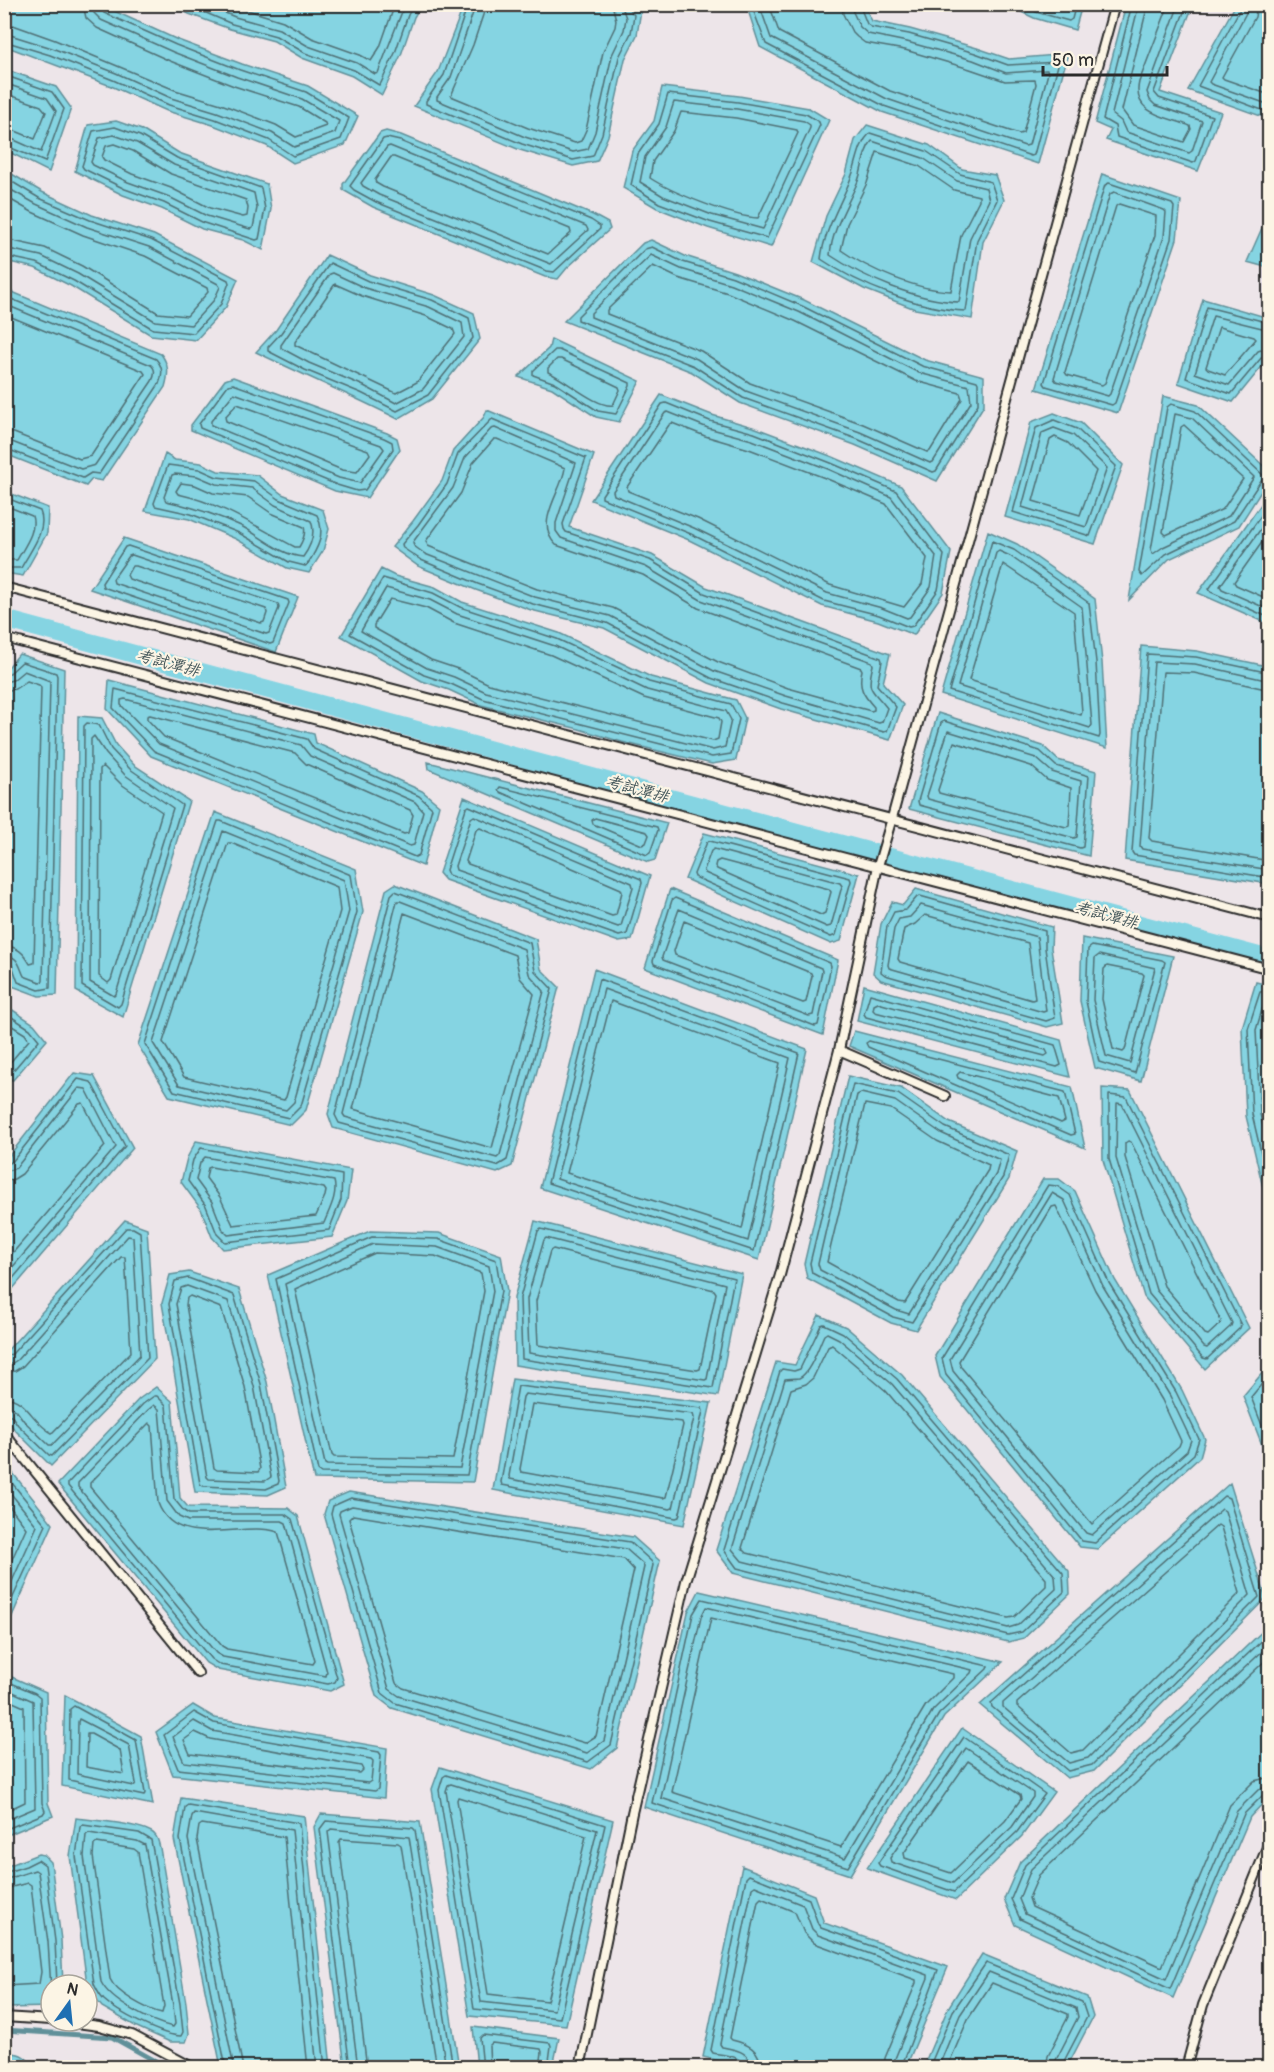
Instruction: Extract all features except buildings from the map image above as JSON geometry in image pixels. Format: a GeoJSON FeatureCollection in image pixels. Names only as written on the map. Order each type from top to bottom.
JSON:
{"type":"FeatureCollection","features":[{"type":"Feature","properties":{"kind":"lane"},"geometry":{"type":"LineString","coordinates":[[580,2067],[632,1813],[686,1581],[780,1275],[839,1050],[879,863],[1115,4]]}},
{"type":"Feature","properties":{"kind":"lane"},"geometry":{"type":"LineString","coordinates":[[4,587],[891,822],[1269,918]]}},
{"type":"Feature","properties":{"kind":"lane"},"geometry":{"type":"LineString","coordinates":[[4,638],[879,863],[1269,969]]}},
{"type":"Feature","properties":{"kind":"lane"},"geometry":{"type":"LineString","coordinates":[[839,1050],[945,1096]]}},
{"type":"Feature","properties":{"kind":"lane"},"geometry":{"type":"LineString","coordinates":[[4,1433],[198,1672]]}},
{"type":"Feature","properties":{"kind":"lane"},"geometry":{"type":"LineString","coordinates":[[1186,2067],[1203,2005],[1269,1840]]}},
{"type":"Feature","properties":{"kind":"lane"},"geometry":{"type":"LineString","coordinates":[[4,2017],[39,2019]]}},
{"type":"Feature","properties":{"kind":"lane"},"geometry":{"type":"LineString","coordinates":[[99,2026],[132,2035],[194,2067]]}},
{"type":"Feature","properties":{"kind":"water"},"geometry":{"type":"Polygon","coordinates":[[[5,4],[101,5],[178,40],[308,86],[358,116],[345,145],[293,163],[267,146],[213,125],[167,111],[111,86],[5,46],[5,4]]]}},
{"type":"Feature","properties":{"kind":"water"},"geometry":{"type":"Polygon","coordinates":[[[629,4],[641,10],[637,35],[625,59],[608,136],[597,161],[573,166],[520,150],[414,106],[438,72],[464,5],[629,4]]]}},
{"type":"Feature","properties":{"kind":"water"},"geometry":{"type":"Polygon","coordinates":[[[746,4],[864,5],[872,21],[910,29],[1009,59],[1068,54],[1038,164],[882,112],[760,47],[746,4]]]}},
{"type":"Feature","properties":{"kind":"water"},"geometry":{"type":"Polygon","coordinates":[[[1014,4],[1082,5],[1075,30],[1034,18],[1013,8],[1014,4]]]}},
{"type":"Feature","properties":{"kind":"water"},"geometry":{"type":"Polygon","coordinates":[[[1236,4],[1269,5],[1269,119],[1188,90],[1236,4]]]}},
{"type":"Feature","properties":{"kind":"water"},"geometry":{"type":"Polygon","coordinates":[[[172,5],[421,5],[382,95],[352,76],[302,58],[274,41],[230,29],[189,14],[172,5]]]}},
{"type":"Feature","properties":{"kind":"water"},"geometry":{"type":"Polygon","coordinates":[[[1126,5],[1193,5],[1160,92],[1221,112],[1198,171],[1106,140],[1111,130],[1095,123],[1126,5]]]}},
{"type":"Feature","properties":{"kind":"water"},"geometry":{"type":"Polygon","coordinates":[[[4,69],[56,87],[71,108],[49,172],[5,150],[4,69]]]}},
{"type":"Feature","properties":{"kind":"water"},"geometry":{"type":"Polygon","coordinates":[[[662,87],[739,96],[809,108],[829,120],[771,247],[708,228],[657,208],[623,188],[632,151],[654,121],[662,87]]]}},
{"type":"Feature","properties":{"kind":"water"},"geometry":{"type":"Polygon","coordinates":[[[116,121],[142,130],[179,153],[267,184],[271,209],[263,250],[243,240],[202,229],[162,209],[123,195],[75,171],[88,125],[116,121]]]}},
{"type":"Feature","properties":{"kind":"water"},"geometry":{"type":"Polygon","coordinates":[[[867,125],[929,145],[962,169],[995,175],[1004,200],[983,242],[972,319],[915,309],[864,289],[813,262],[826,216],[846,174],[855,140],[867,125]]]}},
{"type":"Feature","properties":{"kind":"water"},"geometry":{"type":"Polygon","coordinates":[[[386,131],[401,135],[593,215],[608,223],[610,229],[558,279],[545,277],[373,207],[343,190],[343,184],[380,133],[386,131]]]}},
{"type":"Feature","properties":{"kind":"water"},"geometry":{"type":"Polygon","coordinates":[[[5,170],[42,192],[92,215],[154,235],[238,279],[226,307],[196,340],[151,335],[71,286],[35,268],[5,261],[5,170]]]}},
{"type":"Feature","properties":{"kind":"water"},"geometry":{"type":"Polygon","coordinates":[[[1102,174],[1181,201],[1177,239],[1118,413],[1036,389],[1102,174]]]}},
{"type":"Feature","properties":{"kind":"water"},"geometry":{"type":"Polygon","coordinates":[[[1269,212],[1269,268],[1247,262],[1269,212]]]}},
{"type":"Feature","properties":{"kind":"water"},"geometry":{"type":"Polygon","coordinates":[[[651,240],[685,256],[735,272],[804,300],[925,360],[984,376],[984,405],[937,481],[855,445],[740,403],[692,372],[564,321],[643,243],[651,240]]]}},
{"type":"Feature","properties":{"kind":"water"},"geometry":{"type":"Polygon","coordinates":[[[327,255],[370,275],[434,295],[474,313],[480,339],[432,399],[398,419],[256,352],[276,330],[327,255]]]}},
{"type":"Feature","properties":{"kind":"water"},"geometry":{"type":"Polygon","coordinates":[[[5,289],[161,354],[164,358],[168,369],[165,387],[102,481],[92,479],[86,486],[5,454],[5,289]]]}},
{"type":"Feature","properties":{"kind":"water"},"geometry":{"type":"Polygon","coordinates":[[[1203,299],[1269,318],[1269,358],[1233,402],[1178,383],[1203,299]]]}},
{"type":"Feature","properties":{"kind":"water"},"geometry":{"type":"Polygon","coordinates":[[[551,339],[640,381],[619,422],[596,417],[552,388],[518,377],[549,348],[551,339]]]}},
{"type":"Feature","properties":{"kind":"water"},"geometry":{"type":"Polygon","coordinates":[[[233,377],[387,433],[397,438],[400,449],[367,498],[335,491],[191,430],[191,425],[225,380],[233,377]]]}},
{"type":"Feature","properties":{"kind":"water"},"geometry":{"type":"Polygon","coordinates":[[[661,395],[833,457],[901,486],[951,552],[943,593],[914,635],[878,621],[822,606],[689,540],[591,500],[661,395]]]}},
{"type":"Feature","properties":{"kind":"water"},"geometry":{"type":"Polygon","coordinates":[[[1163,396],[1198,405],[1269,471],[1269,479],[1239,526],[1169,559],[1129,600],[1163,396]]]}},
{"type":"Feature","properties":{"kind":"water"},"geometry":{"type":"Polygon","coordinates":[[[487,410],[594,455],[569,527],[652,555],[706,587],[890,654],[883,683],[903,705],[890,740],[781,709],[709,683],[604,628],[531,610],[476,590],[418,566],[392,547],[442,481],[453,451],[484,417],[487,410]]]}},
{"type":"Feature","properties":{"kind":"water"},"geometry":{"type":"Polygon","coordinates":[[[1054,413],[1081,423],[1123,465],[1095,544],[1005,517],[1031,422],[1054,413]]]}},
{"type":"Feature","properties":{"kind":"water"},"geometry":{"type":"Polygon","coordinates":[[[165,454],[175,460],[201,463],[218,471],[257,475],[282,494],[323,510],[329,529],[323,551],[309,573],[287,568],[236,539],[189,519],[145,511],[165,454]]]}},
{"type":"Feature","properties":{"kind":"water"},"geometry":{"type":"Polygon","coordinates":[[[4,491],[48,508],[47,533],[23,576],[5,573],[4,491]]]}},
{"type":"Feature","properties":{"kind":"water"},"geometry":{"type":"Polygon","coordinates":[[[1269,493],[1269,624],[1198,593],[1269,493]]]}},
{"type":"Feature","properties":{"kind":"water"},"geometry":{"type":"Polygon","coordinates":[[[988,531],[1017,544],[1095,599],[1102,662],[1107,748],[941,695],[988,531]]]}},
{"type":"Feature","properties":{"kind":"water"},"geometry":{"type":"Polygon","coordinates":[[[124,538],[298,597],[276,652],[90,589],[124,538]]]}},
{"type":"Feature","properties":{"kind":"water"},"geometry":{"type":"Polygon","coordinates":[[[381,569],[395,576],[435,587],[462,602],[559,633],[651,677],[736,700],[745,718],[736,760],[712,764],[622,742],[481,705],[449,690],[422,681],[341,636],[381,569]]]}},
{"type":"Feature","properties":{"kind":"water"},"geometry":{"type":"Polygon","coordinates":[[[1141,646],[1197,651],[1269,668],[1269,884],[1125,860],[1141,646]]]}},
{"type":"Feature","properties":{"kind":"water"},"geometry":{"type":"Polygon","coordinates":[[[19,654],[64,669],[57,995],[39,996],[12,986],[5,959],[5,671],[19,654]]]}},
{"type":"Feature","properties":{"kind":"water"},"geometry":{"type":"Polygon","coordinates":[[[109,680],[314,734],[316,743],[422,791],[439,805],[423,866],[151,756],[107,709],[109,680]]]}},
{"type":"Feature","properties":{"kind":"water"},"geometry":{"type":"Polygon","coordinates":[[[938,713],[1043,746],[1058,760],[1096,771],[1089,856],[909,809],[938,713]]]}},
{"type":"Feature","properties":{"kind":"water"},"geometry":{"type":"Polygon","coordinates":[[[78,716],[102,718],[116,745],[134,765],[189,801],[123,1017],[76,991],[78,716]]]}},
{"type":"Feature","properties":{"kind":"water"},"geometry":{"type":"Polygon","coordinates":[[[428,762],[667,823],[655,860],[648,862],[429,769],[428,762]]]}},
{"type":"Feature","properties":{"kind":"water"},"geometry":{"type":"Polygon","coordinates":[[[464,797],[650,876],[632,940],[619,942],[445,880],[439,873],[464,797]]]}},
{"type":"Feature","properties":{"kind":"water"},"geometry":{"type":"Polygon","coordinates":[[[215,812],[356,869],[363,912],[306,1110],[291,1125],[169,1096],[138,1045],[215,812]]]}},
{"type":"Feature","properties":{"kind":"water"},"geometry":{"type":"Polygon","coordinates":[[[704,833],[859,874],[841,941],[831,944],[685,879],[704,833]]]}},
{"type":"Feature","properties":{"kind":"water"},"geometry":{"type":"Polygon","coordinates":[[[395,884],[536,939],[541,969],[559,987],[512,1166],[497,1173],[333,1128],[328,1114],[386,890],[395,884]]]}},
{"type":"Feature","properties":{"kind":"water"},"geometry":{"type":"Polygon","coordinates":[[[670,889],[838,960],[823,1035],[645,968],[670,889]]]}},
{"type":"Feature","properties":{"kind":"water"},"geometry":{"type":"Polygon","coordinates":[[[916,889],[1052,927],[1051,948],[1063,1023],[1047,1027],[881,980],[873,973],[881,924],[892,902],[903,905],[916,889]]]}},
{"type":"Feature","properties":{"kind":"water"},"geometry":{"type":"Polygon","coordinates":[[[1082,938],[1173,956],[1141,1081],[1095,1068],[1080,1001],[1082,938]]]}},
{"type":"Feature","properties":{"kind":"water"},"geometry":{"type":"Polygon","coordinates":[[[594,969],[807,1049],[759,1260],[540,1188],[594,969]]]}},
{"type":"Feature","properties":{"kind":"water"},"geometry":{"type":"Polygon","coordinates":[[[1256,982],[1269,985],[1269,1203],[1265,1196],[1246,1116],[1242,1028],[1256,982]]]}},
{"type":"Feature","properties":{"kind":"water"},"geometry":{"type":"Polygon","coordinates":[[[864,985],[1061,1040],[1070,1077],[857,1021],[864,985]]]}},
{"type":"Feature","properties":{"kind":"water"},"geometry":{"type":"Polygon","coordinates":[[[5,1005],[34,1024],[47,1040],[13,1080],[5,1079],[5,1005]]]}},
{"type":"Feature","properties":{"kind":"water"},"geometry":{"type":"Polygon","coordinates":[[[854,1031],[1072,1087],[1085,1148],[849,1046],[854,1031]]]}},
{"type":"Feature","properties":{"kind":"water"},"geometry":{"type":"Polygon","coordinates":[[[74,1073],[94,1076],[133,1148],[5,1298],[5,1161],[74,1073]]]}},
{"type":"Feature","properties":{"kind":"water"},"geometry":{"type":"Polygon","coordinates":[[[848,1076],[901,1088],[949,1122],[1017,1151],[1009,1179],[916,1330],[891,1323],[807,1278],[804,1264],[848,1076]]]}},
{"type":"Feature","properties":{"kind":"water"},"geometry":{"type":"Polygon","coordinates":[[[1102,1088],[1130,1090],[1249,1328],[1205,1369],[1144,1297],[1103,1160],[1102,1088]]]}},
{"type":"Feature","properties":{"kind":"water"},"geometry":{"type":"Polygon","coordinates":[[[196,1141],[351,1170],[347,1201],[332,1237],[223,1249],[212,1237],[201,1209],[181,1182],[187,1158],[196,1141]]]}},
{"type":"Feature","properties":{"kind":"water"},"geometry":{"type":"Polygon","coordinates":[[[1043,1179],[1059,1179],[1075,1191],[1115,1280],[1182,1390],[1205,1439],[1200,1457],[1098,1549],[1080,1547],[940,1377],[935,1356],[1043,1179]]]}},
{"type":"Feature","properties":{"kind":"water"},"geometry":{"type":"Polygon","coordinates":[[[125,1220],[147,1228],[155,1359],[51,1466],[14,1429],[5,1416],[5,1353],[125,1220]]]}},
{"type":"Feature","properties":{"kind":"water"},"geometry":{"type":"Polygon","coordinates":[[[535,1221],[742,1274],[718,1396],[515,1365],[514,1298],[535,1221]]]}},
{"type":"Feature","properties":{"kind":"water"},"geometry":{"type":"Polygon","coordinates":[[[370,1231],[439,1233],[501,1255],[507,1291],[473,1482],[314,1479],[268,1275],[370,1231]]]}},
{"type":"Feature","properties":{"kind":"water"},"geometry":{"type":"Polygon","coordinates":[[[189,1272],[239,1289],[267,1382],[286,1487],[268,1495],[195,1492],[162,1303],[170,1275],[189,1272]]]}},
{"type":"Feature","properties":{"kind":"water"},"geometry":{"type":"Polygon","coordinates":[[[819,1315],[846,1327],[902,1375],[1069,1571],[1070,1594],[1024,1638],[1008,1642],[733,1573],[716,1550],[776,1362],[795,1365],[819,1315]]]}},
{"type":"Feature","properties":{"kind":"water"},"geometry":{"type":"Polygon","coordinates":[[[1269,1365],[1269,1463],[1243,1396],[1269,1365]]]}},
{"type":"Feature","properties":{"kind":"water"},"geometry":{"type":"Polygon","coordinates":[[[512,1379],[711,1403],[684,1525],[493,1490],[512,1379]]]}},
{"type":"Feature","properties":{"kind":"water"},"geometry":{"type":"Polygon","coordinates":[[[156,1387],[172,1401],[180,1498],[188,1507],[288,1508],[298,1516],[344,1684],[330,1691],[218,1670],[206,1663],[58,1484],[139,1399],[156,1387]]]}},
{"type":"Feature","properties":{"kind":"water"},"geometry":{"type":"Polygon","coordinates":[[[4,1463],[53,1524],[5,1632],[4,1463]]]}},
{"type":"Feature","properties":{"kind":"water"},"geometry":{"type":"Polygon","coordinates":[[[1230,1483],[1266,1598],[1094,1771],[1067,1778],[980,1705],[1230,1483]]]}},
{"type":"Feature","properties":{"kind":"water"},"geometry":{"type":"Polygon","coordinates":[[[349,1492],[633,1537],[660,1561],[617,1748],[591,1769],[392,1708],[376,1696],[324,1514],[328,1501],[349,1492]]]}},
{"type":"Feature","properties":{"kind":"water"},"geometry":{"type":"Polygon","coordinates":[[[699,1591],[1003,1662],[944,1717],[850,1875],[644,1807],[688,1612],[699,1591]]]}},
{"type":"Feature","properties":{"kind":"water"},"geometry":{"type":"Polygon","coordinates":[[[1269,1625],[1269,1797],[1250,1817],[1173,1998],[1015,1925],[1004,1899],[1020,1862],[1269,1625]]]}},
{"type":"Feature","properties":{"kind":"water"},"geometry":{"type":"Polygon","coordinates":[[[5,1674],[46,1692],[48,1803],[53,1816],[5,1836],[5,1674]]]}},
{"type":"Feature","properties":{"kind":"water"},"geometry":{"type":"Polygon","coordinates":[[[65,1695],[141,1736],[153,1805],[62,1786],[65,1695]]]}},
{"type":"Feature","properties":{"kind":"water"},"geometry":{"type":"Polygon","coordinates":[[[193,1705],[215,1718],[387,1748],[384,1798],[173,1775],[156,1732],[193,1705]]]}},
{"type":"Feature","properties":{"kind":"water"},"geometry":{"type":"Polygon","coordinates":[[[962,1728],[1054,1792],[1022,1836],[956,1900],[867,1868],[962,1728]]]}},
{"type":"Feature","properties":{"kind":"water"},"geometry":{"type":"Polygon","coordinates":[[[440,1767],[613,1820],[566,2025],[469,2016],[432,1789],[440,1767]]]}},
{"type":"Feature","properties":{"kind":"water"},"geometry":{"type":"Polygon","coordinates":[[[181,1798],[304,1816],[331,2067],[221,2067],[174,1839],[181,1798]]]}},
{"type":"Feature","properties":{"kind":"water"},"geometry":{"type":"Polygon","coordinates":[[[321,1814],[420,1822],[459,2067],[345,2067],[314,1827],[321,1814]]]}},
{"type":"Feature","properties":{"kind":"water"},"geometry":{"type":"Polygon","coordinates":[[[76,1818],[130,1825],[150,1831],[157,1838],[186,2003],[189,2034],[186,2042],[170,2042],[137,2027],[99,2003],[99,1973],[86,1973],[70,1856],[76,1818]]]}},
{"type":"Feature","properties":{"kind":"water"},"geometry":{"type":"Polygon","coordinates":[[[38,1854],[44,1855],[51,1862],[61,1940],[62,1973],[39,1973],[39,2007],[5,2008],[5,1867],[38,1854]]]}},
{"type":"Feature","properties":{"kind":"water"},"geometry":{"type":"Polygon","coordinates":[[[742,1866],[814,1895],[824,1923],[948,1967],[906,2067],[751,2068],[703,2057],[742,1866]]]}},
{"type":"Feature","properties":{"kind":"water"},"geometry":{"type":"Polygon","coordinates":[[[982,1954],[1087,1997],[1093,2017],[1067,2067],[923,2067],[948,2008],[982,1954]]]}},
{"type":"Feature","properties":{"kind":"water"},"geometry":{"type":"Polygon","coordinates":[[[473,2027],[559,2038],[553,2067],[477,2067],[473,2027]]]}},
{"type":"Feature","properties":{"kind":"water"},"geometry":{"type":"Polygon","coordinates":[[[4,2052],[21,2055],[32,2067],[5,2067],[4,2052]]]}},
{"type":"Feature","properties":{"kind":"waterway","name":"考試潭排"},"geometry":{"type":"LineString","coordinates":[[4,619],[1270,959]]}},
{"type":"Feature","properties":{"kind":"waterway"},"geometry":{"type":"LineString","coordinates":[[4,2030],[112,2037],[168,2068]]}}]}
